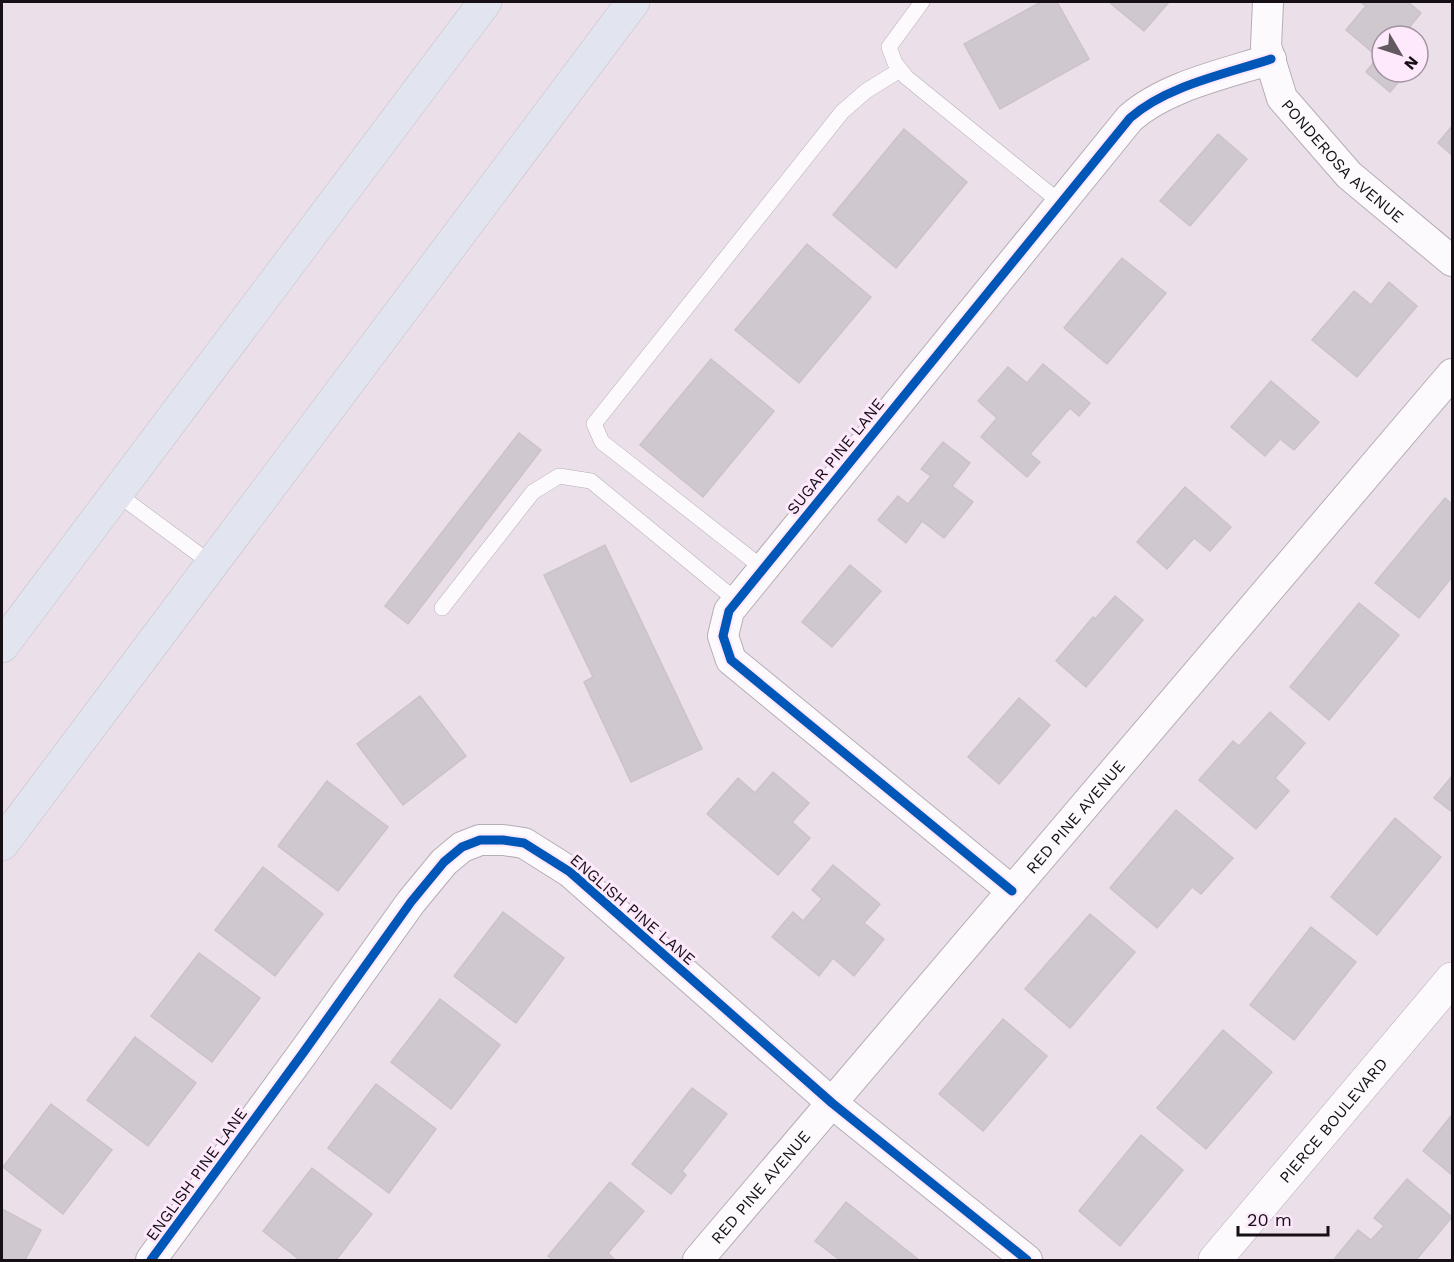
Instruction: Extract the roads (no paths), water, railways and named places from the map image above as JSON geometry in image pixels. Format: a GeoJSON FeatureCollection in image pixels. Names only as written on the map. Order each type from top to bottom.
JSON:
{"type":"FeatureCollection","features":[{"type":"Feature","properties":{"kind":"highway"},"geometry":{"type":"LineString","coordinates":[[2,646],[485,2]]}},
{"type":"Feature","properties":{"kind":"highway"},"geometry":{"type":"LineString","coordinates":[[2,844],[633,2]]}},
{"type":"Feature","properties":{"kind":"street","name":"PONDEROSA AVENUE"},"geometry":{"type":"LineString","coordinates":[[1268,2],[1266,46],[1282,98],[1349,175],[1452,261]]}},
{"type":"Feature","properties":{"kind":"street","name":"SUGAR PINE LANE"},"geometry":{"type":"LineString","coordinates":[[1012,891],[731,660],[723,636],[729,611],[1130,118],[1142,107],[1164,94],[1271,59]]}},
{"type":"Feature","properties":{"kind":"street","name":"RED PINE AVENUE"},"geometry":{"type":"LineString","coordinates":[[698,1260],[1452,374]]}},
{"type":"Feature","properties":{"kind":"street","name":"ENGLISH PINE LANE"},"geometry":{"type":"LineString","coordinates":[[152,1260],[411,902],[444,862],[462,847],[480,840],[524,843],[570,872],[832,1103],[1027,1260]]}},
{"type":"Feature","properties":{"kind":"street","name":"PIERCE BOULEVARD"},"geometry":{"type":"LineString","coordinates":[[1215,1260],[1452,979]]}},
{"type":"Feature","properties":{"kind":"lane"},"geometry":{"type":"LineString","coordinates":[[922,2],[889,47],[895,63],[915,85],[1061,203]]}},
{"type":"Feature","properties":{"kind":"lane"},"geometry":{"type":"LineString","coordinates":[[764,569],[602,442],[594,424],[842,112],[866,91],[900,70]]}},
{"type":"Feature","properties":{"kind":"lane"},"geometry":{"type":"LineString","coordinates":[[442,608],[534,492],[560,477],[591,481],[737,601]]}},
{"type":"Feature","properties":{"kind":"lane"},"geometry":{"type":"LineString","coordinates":[[116,493],[212,564]]}}]}
